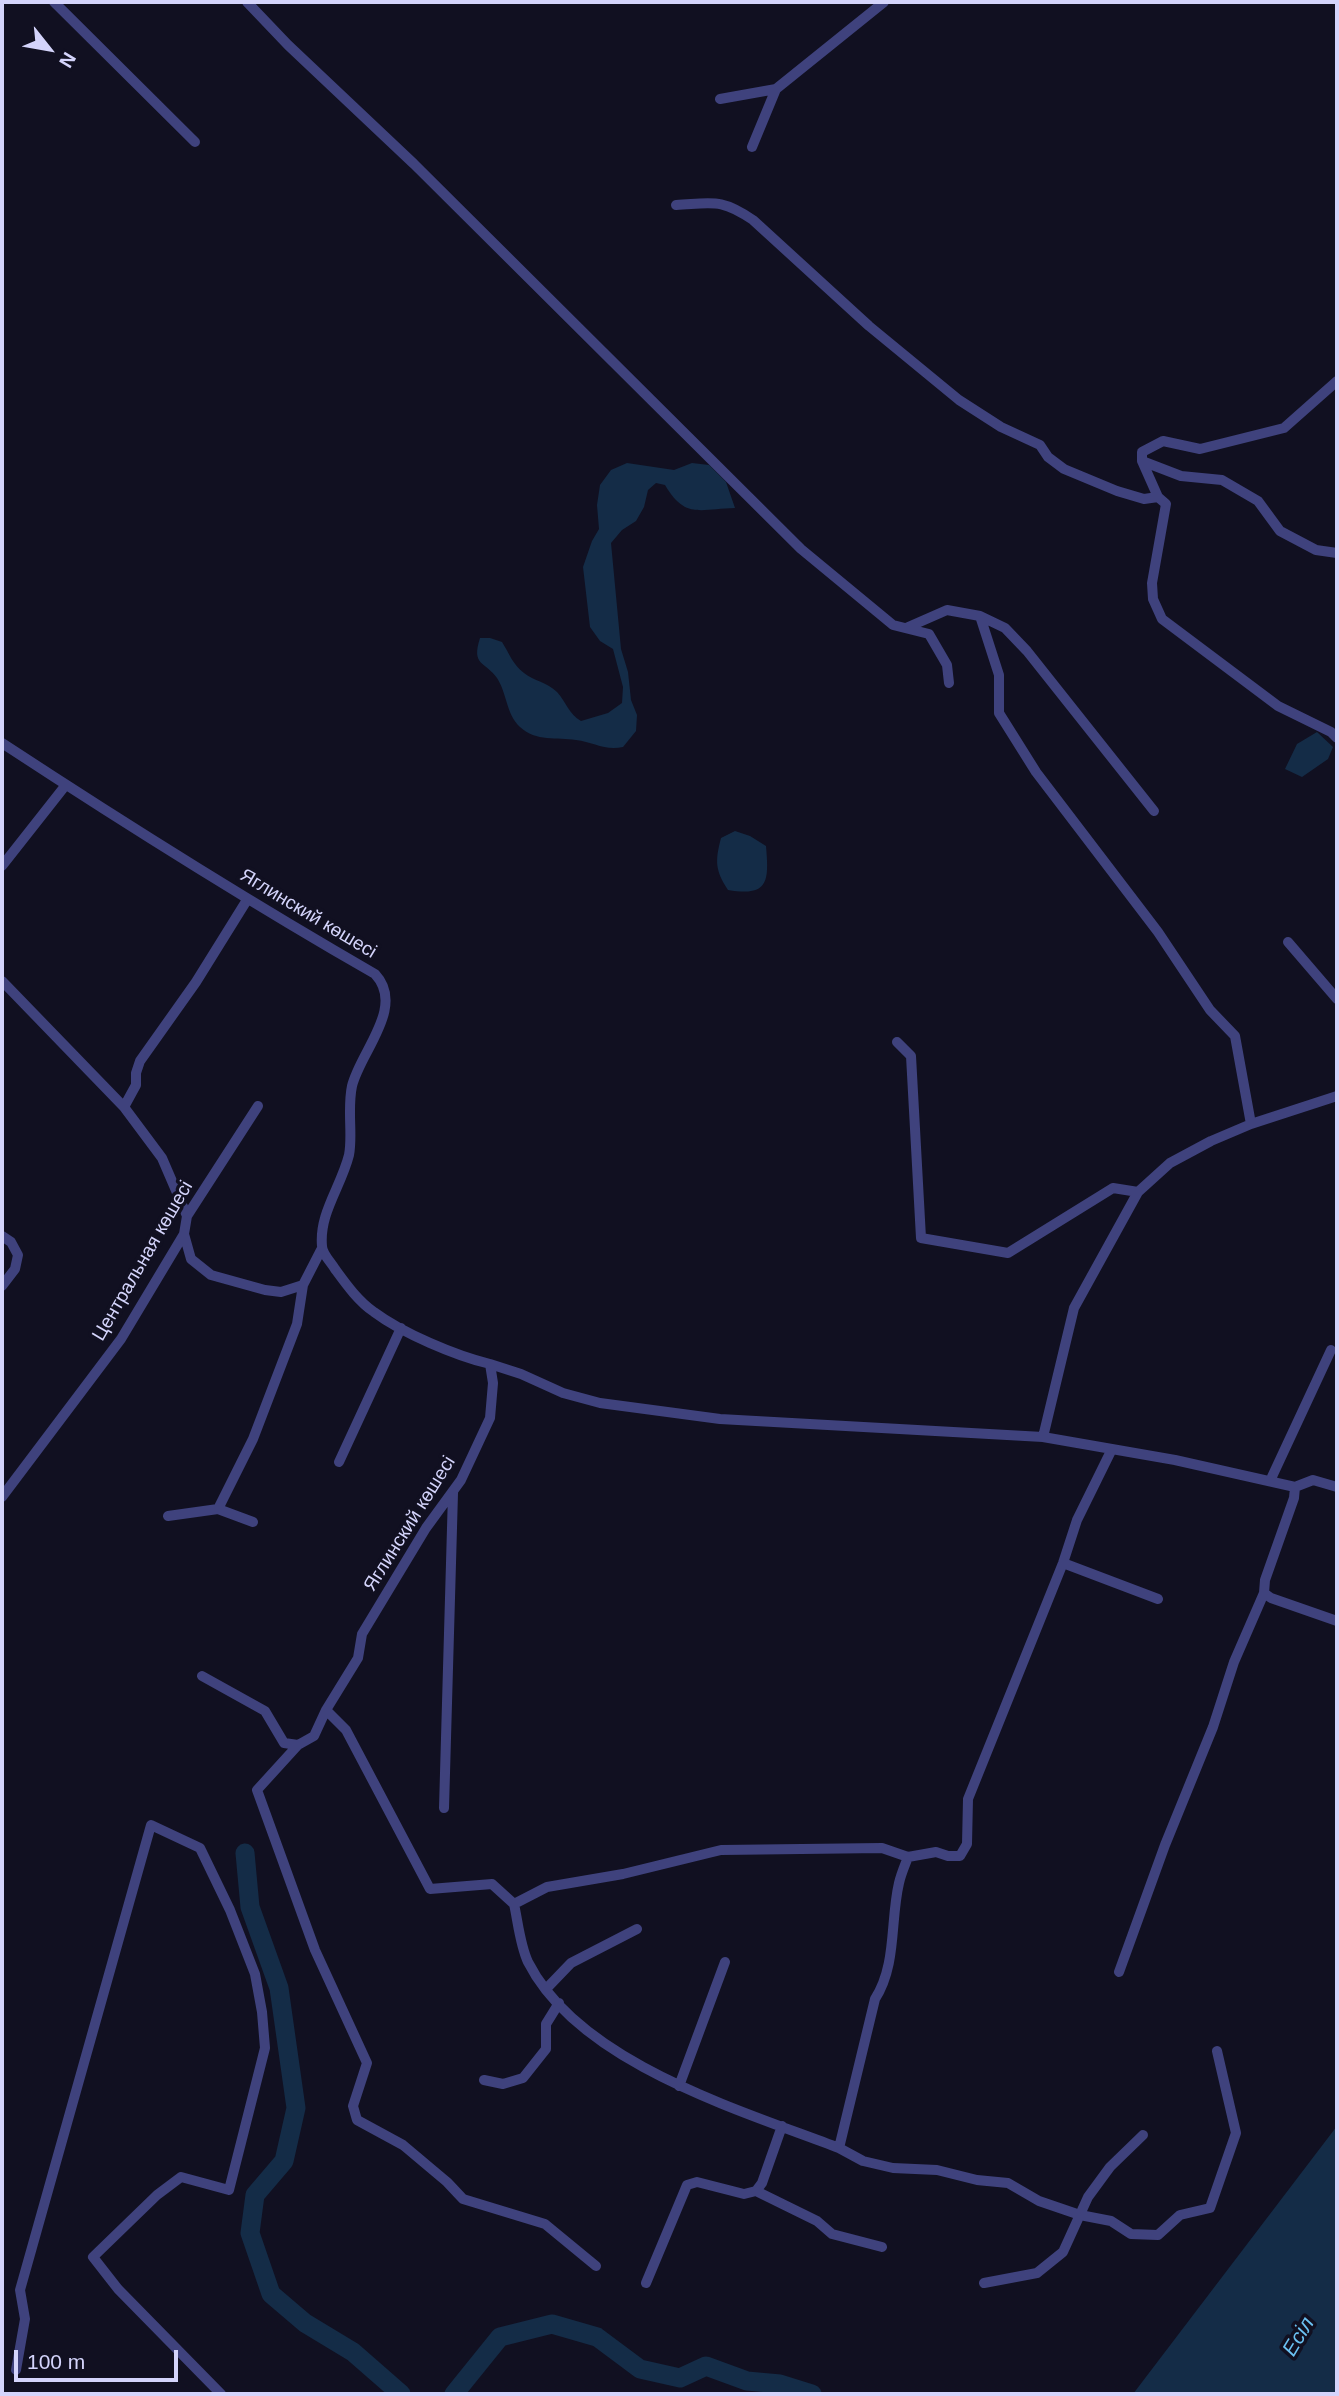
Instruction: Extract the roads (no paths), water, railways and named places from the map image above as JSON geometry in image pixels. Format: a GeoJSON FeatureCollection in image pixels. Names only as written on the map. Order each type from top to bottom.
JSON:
{"type":"FeatureCollection","features":[{"type":"Feature","properties":{"kind":"street"},"geometry":{"type":"LineString","coordinates":[[54,2],[195,142]]}},
{"type":"Feature","properties":{"kind":"street"},"geometry":{"type":"LineString","coordinates":[[247,2],[802,549],[893,625],[929,634],[947,665],[949,683]]}},
{"type":"Feature","properties":{"kind":"street"},"geometry":{"type":"LineString","coordinates":[[752,147],[776,89],[884,2]]}},
{"type":"Feature","properties":{"kind":"street"},"geometry":{"type":"LineString","coordinates":[[719,99],[776,89]]}},
{"type":"Feature","properties":{"kind":"street"},"geometry":{"type":"LineString","coordinates":[[676,205],[713,202],[732,206],[753,220],[869,326],[959,400],[1001,427],[1040,445],[1048,457],[1064,469],[1117,491],[1144,499],[1158,497]]}},
{"type":"Feature","properties":{"kind":"street"},"geometry":{"type":"LineString","coordinates":[[1337,381],[1284,428],[1199,449],[1163,441],[1142,452],[1142,461],[1158,497],[1166,504],[1152,583],[1153,599],[1162,619],[1278,706],[1331,732],[1337,738]]}},
{"type":"Feature","properties":{"kind":"street"},"geometry":{"type":"LineString","coordinates":[[1142,461],[1181,476],[1222,480],[1258,501],[1280,531],[1316,551],[1337,553]]}},
{"type":"Feature","properties":{"kind":"street"},"geometry":{"type":"LineString","coordinates":[[906,628],[947,610],[980,616],[1005,628],[1027,651],[1154,811]]}},
{"type":"Feature","properties":{"kind":"street"},"geometry":{"type":"LineString","coordinates":[[980,616],[999,676],[999,713],[1036,772],[1158,932],[1210,1010],[1235,1037],[1251,1124]]}},
{"type":"Feature","properties":{"kind":"street","name":"Яглинский көшесі"},"geometry":{"type":"LineString","coordinates":[[2,743],[65,786],[247,900],[374,974],[383,983],[386,995],[380,1028],[353,1084],[349,1113],[349,1154],[323,1220],[321,1250]]}},
{"type":"Feature","properties":{"kind":"street"},"geometry":{"type":"LineString","coordinates":[[2,866],[65,786]]}},
{"type":"Feature","properties":{"kind":"street"},"geometry":{"type":"LineString","coordinates":[[124,1107],[136,1084],[140,1060],[196,982],[247,900]]}},
{"type":"Feature","properties":{"kind":"street"},"geometry":{"type":"LineString","coordinates":[[1289,942],[1337,999]]}},
{"type":"Feature","properties":{"kind":"street"},"geometry":{"type":"LineString","coordinates":[[2,981],[124,1107],[162,1158],[187,1216]]}},
{"type":"Feature","properties":{"kind":"street"},"geometry":{"type":"LineString","coordinates":[[897,1042],[911,1056],[921,1238],[1008,1253],[1113,1188],[1138,1192]]}},
{"type":"Feature","properties":{"kind":"street"},"geometry":{"type":"LineString","coordinates":[[1043,1437],[1074,1308],[1138,1192],[1170,1163],[1210,1141],[1251,1124],[1337,1096]]}},
{"type":"Feature","properties":{"kind":"street","name":"Центральная көшесі"},"geometry":{"type":"LineString","coordinates":[[2,1497],[121,1339],[184,1234],[187,1216],[258,1106]]}},
{"type":"Feature","properties":{"kind":"street"},"geometry":{"type":"LineString","coordinates":[[184,1234],[191,1259],[211,1275],[281,1292],[303,1285]]}},
{"type":"Feature","properties":{"kind":"street"},"geometry":{"type":"LineString","coordinates":[[2,1236],[11,1242],[18,1255],[15,1269],[2,1286]]}},
{"type":"Feature","properties":{"kind":"street"},"geometry":{"type":"LineString","coordinates":[[218,1509],[253,1439],[297,1324],[303,1285],[321,1250],[373,1312],[401,1328],[471,1360],[521,1374],[563,1393],[600,1404],[720,1419],[1043,1437],[1175,1460],[1295,1487],[1313,1480],[1337,1487]]}},
{"type":"Feature","properties":{"kind":"street"},"geometry":{"type":"LineString","coordinates":[[339,1462],[401,1328]]}},
{"type":"Feature","properties":{"kind":"street"},"geometry":{"type":"LineString","coordinates":[[1269,1481],[1331,1350]]}},
{"type":"Feature","properties":{"kind":"street","name":"Яглинский көшесі"},"geometry":{"type":"LineString","coordinates":[[490,1364],[491,1418],[453,1493],[426,1528],[362,1634],[358,1658],[326,1710],[314,1736],[298,1745],[257,1790],[315,1950],[367,2063],[353,2106],[357,2120],[403,2145],[463,2199],[545,2224],[596,2266]]}},
{"type":"Feature","properties":{"kind":"street"},"geometry":{"type":"LineString","coordinates":[[514,1904],[547,1886],[623,1874],[721,1850],[882,1848],[908,1857],[936,1852],[960,1856],[967,1844],[968,1799],[1063,1563],[1077,1520],[1112,1449]]}},
{"type":"Feature","properties":{"kind":"street"},"geometry":{"type":"LineString","coordinates":[[1119,1972],[1165,1845],[1213,1727],[1234,1662],[1264,1593],[1265,1580],[1294,1498],[1295,1487]]}},
{"type":"Feature","properties":{"kind":"street"},"geometry":{"type":"LineString","coordinates":[[444,1808],[453,1493]]}},
{"type":"Feature","properties":{"kind":"street"},"geometry":{"type":"LineString","coordinates":[[168,1516],[218,1509],[253,1521]]}},
{"type":"Feature","properties":{"kind":"street"},"geometry":{"type":"LineString","coordinates":[[1063,1563],[1158,1599]]}},
{"type":"Feature","properties":{"kind":"street"},"geometry":{"type":"LineString","coordinates":[[1264,1593],[1271,1598],[1337,1620]]}},
{"type":"Feature","properties":{"kind":"street"},"geometry":{"type":"LineString","coordinates":[[202,1676],[265,1711],[285,1743],[298,1745]]}},
{"type":"Feature","properties":{"kind":"street"},"geometry":{"type":"LineString","coordinates":[[326,1710],[346,1730],[367,1766],[430,1889],[492,1884],[514,1904],[527,1959],[546,1989],[584,2029],[636,2063],[679,2086],[839,2148],[863,2161],[893,2168],[937,2170],[977,2180],[1008,2183],[1039,2201],[1080,2215],[1111,2221],[1132,2234],[1158,2235],[1180,2215],[1210,2208],[1236,2133],[1217,2051]]}},
{"type":"Feature","properties":{"kind":"street"},"geometry":{"type":"LineString","coordinates":[[16,2371],[25,2319],[20,2290],[151,1825],[200,1849],[230,1910],[255,1974],[265,2048],[229,2190],[181,2177],[157,2195],[93,2257],[118,2289],[221,2394]]}},
{"type":"Feature","properties":{"kind":"street"},"geometry":{"type":"LineString","coordinates":[[839,2148],[875,1999],[883,1987],[894,1929],[899,1882],[908,1857]]}},
{"type":"Feature","properties":{"kind":"street"},"geometry":{"type":"LineString","coordinates":[[546,1989],[571,1963],[637,1929]]}},
{"type":"Feature","properties":{"kind":"street"},"geometry":{"type":"LineString","coordinates":[[679,2086],[725,1962]]}},
{"type":"Feature","properties":{"kind":"street"},"geometry":{"type":"LineString","coordinates":[[484,2080],[503,2084],[523,2078],[546,2049],[546,2024],[559,2003]]}},
{"type":"Feature","properties":{"kind":"street"},"geometry":{"type":"LineString","coordinates":[[646,2283],[687,2185],[696,2182],[744,2194],[756,2191],[762,2183],[782,2126]]}},
{"type":"Feature","properties":{"kind":"street"},"geometry":{"type":"LineString","coordinates":[[984,2283],[1037,2273],[1063,2252],[1088,2197],[1110,2167],[1143,2136]]}},
{"type":"Feature","properties":{"kind":"street"},"geometry":{"type":"LineString","coordinates":[[756,2191],[817,2221],[832,2234],[882,2247]]}},
{"type":"Feature","properties":{"kind":"water"},"geometry":{"type":"Polygon","coordinates":[[[627,463],[674,470],[692,463],[709,465],[726,482],[735,508],[694,510],[679,503],[665,485],[656,483],[648,490],[644,507],[636,521],[622,530],[611,543],[621,649],[628,672],[631,700],[637,715],[636,731],[623,747],[617,748],[533,735],[515,722],[497,678],[478,658],[480,638],[502,642],[520,670],[553,689],[581,721],[608,713],[622,703],[623,687],[613,649],[600,641],[590,627],[583,567],[599,529],[597,505],[600,485],[611,470],[627,463]]]}},
{"type":"Feature","properties":{"kind":"water"},"geometry":{"type":"Polygon","coordinates":[[[1317,732],[1333,747],[1328,759],[1302,777],[1285,769],[1297,744],[1317,732]]]}},
{"type":"Feature","properties":{"kind":"water"},"geometry":{"type":"Polygon","coordinates":[[[735,831],[766,846],[767,869],[764,884],[752,891],[728,890],[718,871],[721,838],[735,831]]]}},
{"type":"Feature","properties":{"kind":"water","name":"Есіл"},"geometry":{"type":"Polygon","coordinates":[[[1337,2126],[1337,2394],[1133,2394],[1337,2126]]]}},
{"type":"Feature","properties":{"kind":"waterway"},"geometry":{"type":"LineString","coordinates":[[245,1853],[250,1907],[279,1988],[296,2108],[284,2161],[255,2195],[250,2233],[271,2294],[305,2323],[353,2352],[401,2394]]}},
{"type":"Feature","properties":{"kind":"waterway"},"geometry":{"type":"LineString","coordinates":[[454,2394],[500,2337],[552,2324],[597,2337],[640,2369],[680,2378],[706,2366],[747,2381],[780,2384],[812,2394]]}}]}
